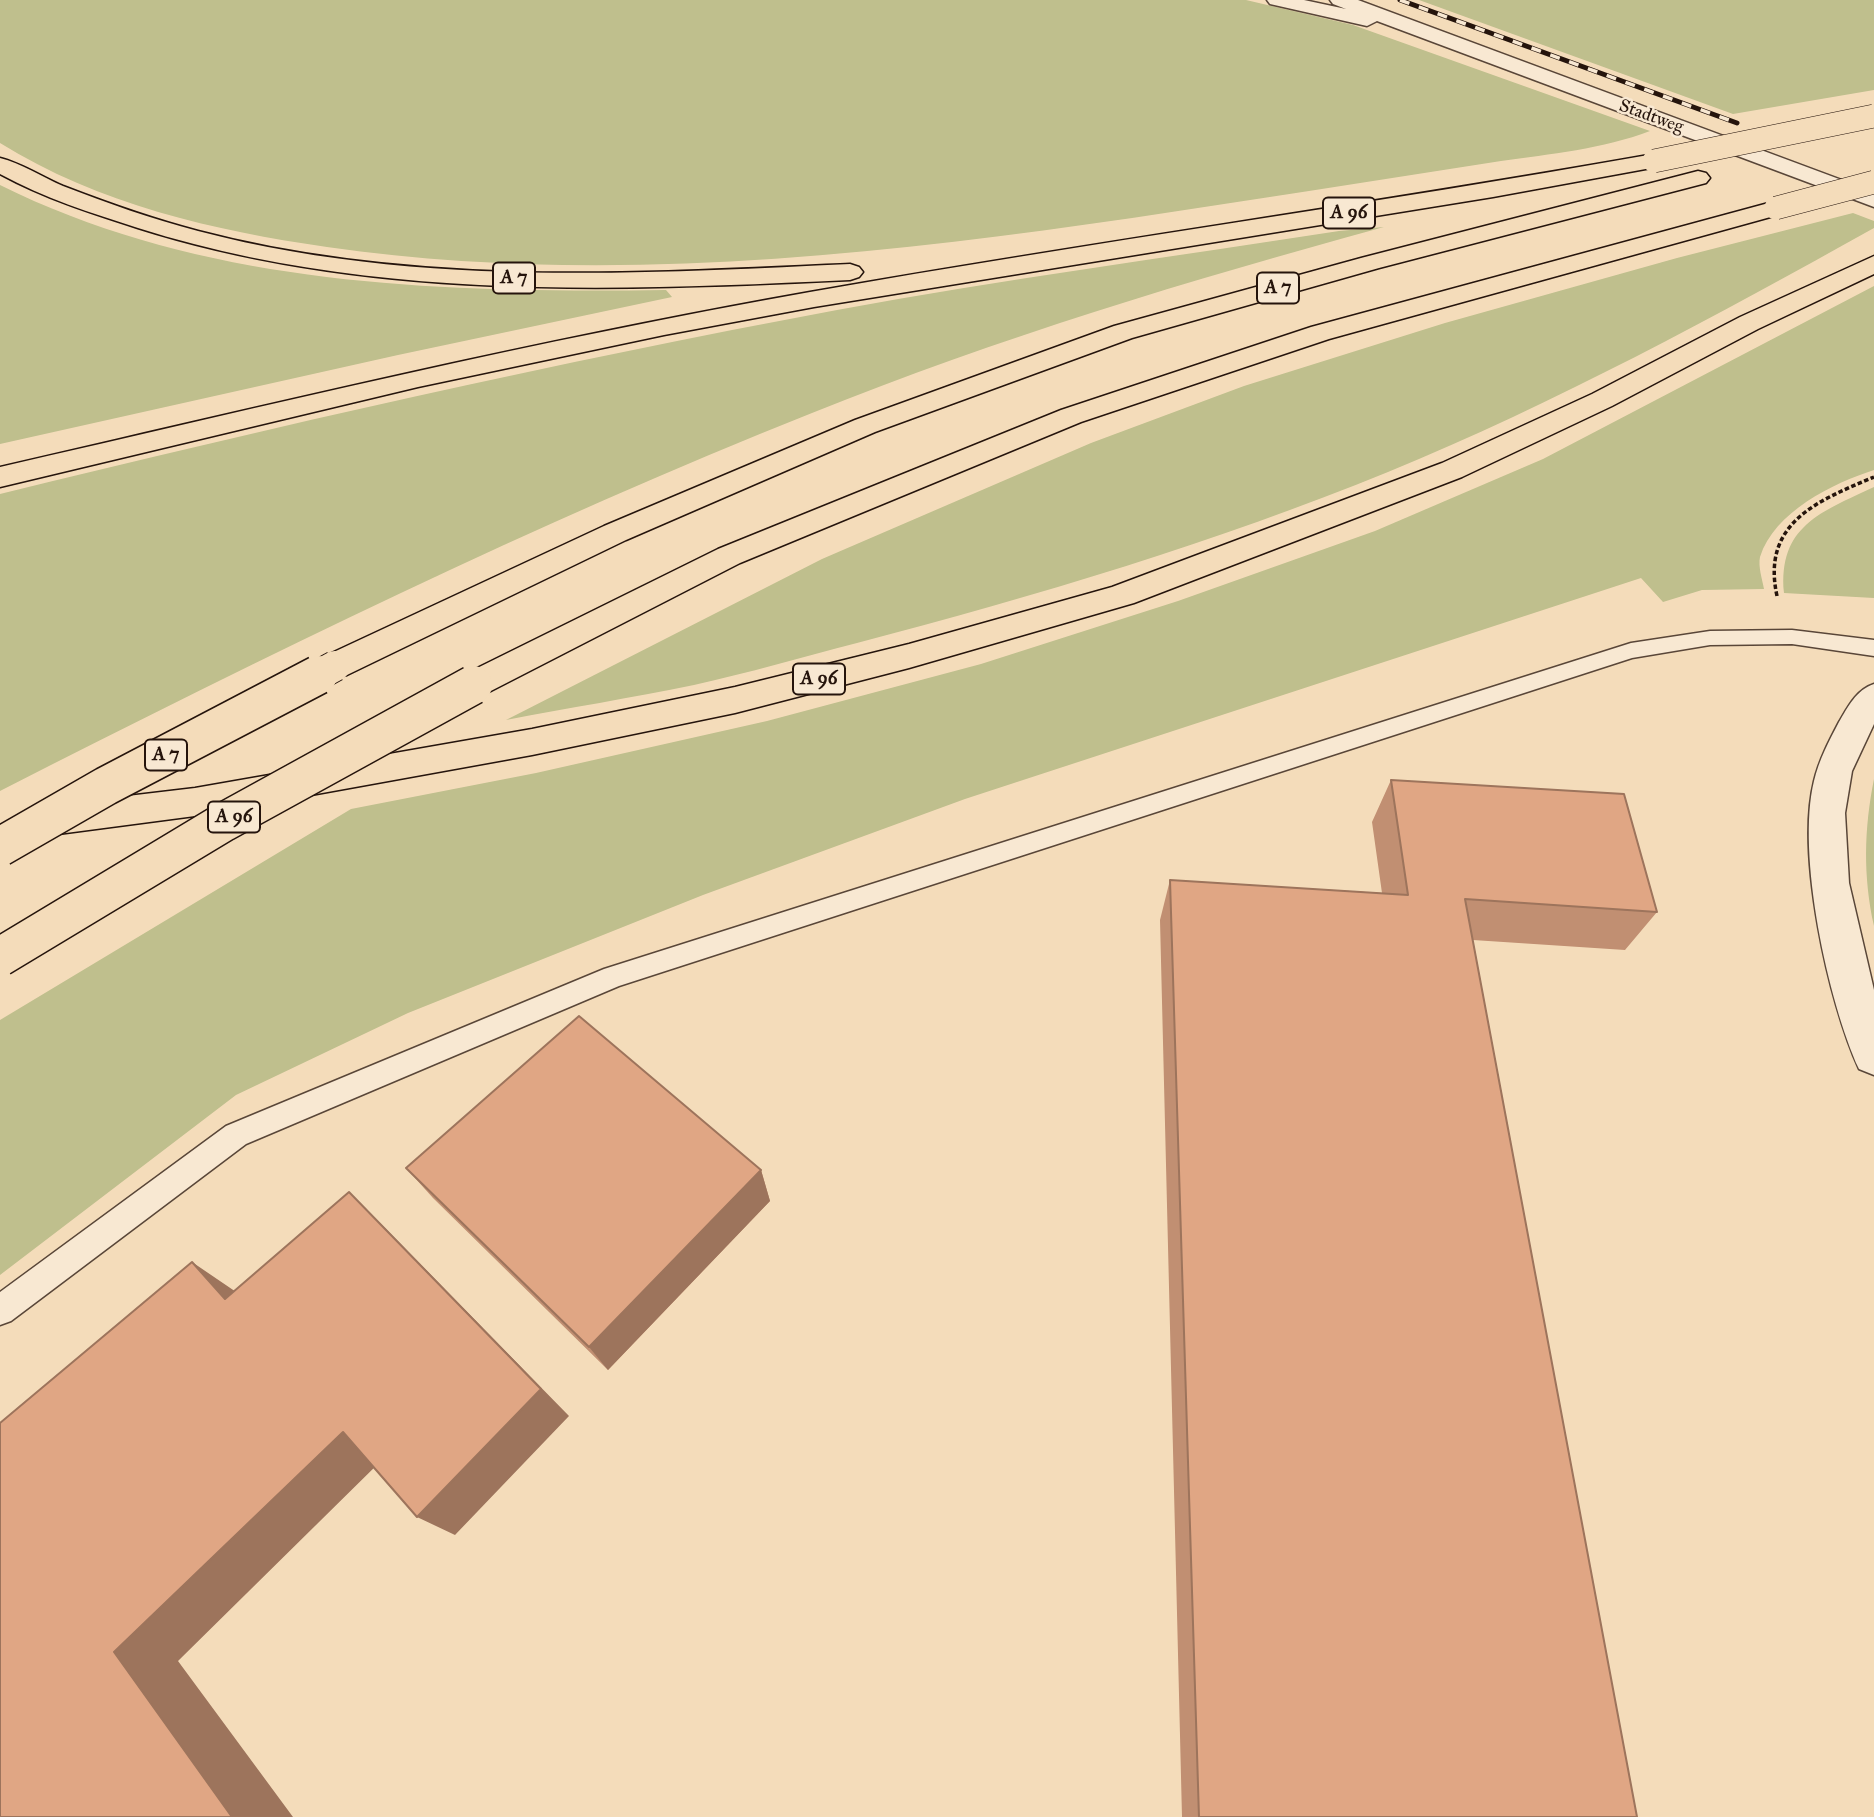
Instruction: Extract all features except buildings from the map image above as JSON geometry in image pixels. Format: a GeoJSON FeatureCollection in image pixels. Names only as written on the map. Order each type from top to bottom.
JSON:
{"type":"FeatureCollection","features":[{"type":"Feature","properties":{"kind":"highway","name":"A 96"},"geometry":{"type":"LineString","coordinates":[[0,477],[418,379],[651,330],[814,299],[1493,190],[1654,161],[1874,116]]}},
{"type":"Feature","properties":{"kind":"highway","name":"A 7"},"geometry":{"type":"LineString","coordinates":[[0,847],[106,786],[335,666],[615,533],[865,426],[1123,332],[1370,262],[1874,132]]}},
{"type":"Feature","properties":{"kind":"highway","name":"A 7"},"geometry":{"type":"LineString","coordinates":[[0,165],[61,193],[154,228],[319,263],[400,271],[520,278],[614,279],[781,275],[1044,261]]}},
{"type":"Feature","properties":{"kind":"highway","name":"A 96"},"geometry":{"type":"LineString","coordinates":[[0,957],[224,822],[474,685],[729,556],[1071,416],[1207,369],[1320,333],[1874,182]]}},
{"type":"Feature","properties":{"kind":"highway","name":"A 96"},"geometry":{"type":"LineString","coordinates":[[0,826],[195,802],[545,739],[735,700],[909,656],[1123,595],[1452,470],[1602,400],[1749,323],[1874,264]]}},
{"type":"Feature","properties":{"kind":"street","name":"Stadtweg"},"geometry":{"type":"LineString","coordinates":[[1276,0],[1427,34]]}},
{"type":"Feature","properties":{"kind":"street","name":"Stadtweg"},"geometry":{"type":"LineString","coordinates":[[1340,0],[1874,200]]}},
{"type":"Feature","properties":{"kind":"street"},"geometry":{"type":"LineString","coordinates":[[1874,697],[1847,736],[1831,784],[1826,830],[1841,946],[1874,1056]]}},
{"type":"Feature","properties":{"kind":"lane"},"geometry":{"type":"LineString","coordinates":[[0,1310],[236,1135],[613,977],[1631,652],[1710,638],[1792,637],[1874,648]]}},
{"type":"Feature","properties":{"kind":"path"},"geometry":{"type":"LineString","coordinates":[[1792,637],[1772,578],[1776,545],[1784,532],[1810,510],[1843,490],[1874,477]]}},
{"type":"Feature","properties":{"kind":"green space"},"geometry":{"type":"Polygon","coordinates":[[[0,0],[1246,0],[1353,25],[1650,131],[1595,147],[1187,210],[943,243],[696,263],[573,265],[450,260],[327,247],[200,223],[158,212],[77,183],[0,143],[0,0]]]}},
{"type":"Feature","properties":{"kind":"green space"},"geometry":{"type":"Polygon","coordinates":[[[1419,0],[1874,0],[1874,90],[1733,114],[1419,0]]]}},
{"type":"Feature","properties":{"kind":"green space"},"geometry":{"type":"Polygon","coordinates":[[[0,185],[78,219],[159,245],[242,264],[326,277],[411,285],[581,291],[666,290],[672,297],[0,444],[0,185]]]}},
{"type":"Feature","properties":{"kind":"green space"},"geometry":{"type":"Polygon","coordinates":[[[1853,213],[1874,221],[1874,228],[1695,326],[1574,388],[1450,446],[1323,498],[1125,566],[924,625],[694,685],[506,720],[822,559],[1091,443],[1244,386],[1445,323],[1677,258],[1853,213]]]}},
{"type":"Feature","properties":{"kind":"green space"},"geometry":{"type":"Polygon","coordinates":[[[1384,227],[1239,268],[1024,335],[812,413],[605,500],[402,593],[200,690],[0,791],[0,494],[417,396],[732,330],[1025,278],[1339,231],[1384,227]]]}},
{"type":"Feature","properties":{"kind":"green space"},"geometry":{"type":"Polygon","coordinates":[[[1874,286],[1874,470],[1824,491],[1791,513],[1778,526],[1760,557],[1764,589],[1702,590],[1663,602],[1641,578],[965,799],[703,895],[408,1013],[236,1095],[0,1275],[0,1020],[351,809],[536,773],[767,721],[981,664],[1178,601],[1375,531],[1543,459],[1874,286]]]}},
{"type":"Feature","properties":{"kind":"green space"},"geometry":{"type":"Polygon","coordinates":[[[1874,487],[1874,598],[1784,593],[1784,570],[1788,552],[1807,524],[1837,505],[1874,487]]]}},
{"type":"Feature","properties":{"kind":"green space"},"geometry":{"type":"Polygon","coordinates":[[[1874,779],[1874,926],[1866,852],[1874,779]]]}},
{"type":"Feature","properties":{"kind":"railway"},"geometry":{"type":"LineString","coordinates":[[1400,0],[1737,123]]}}]}
